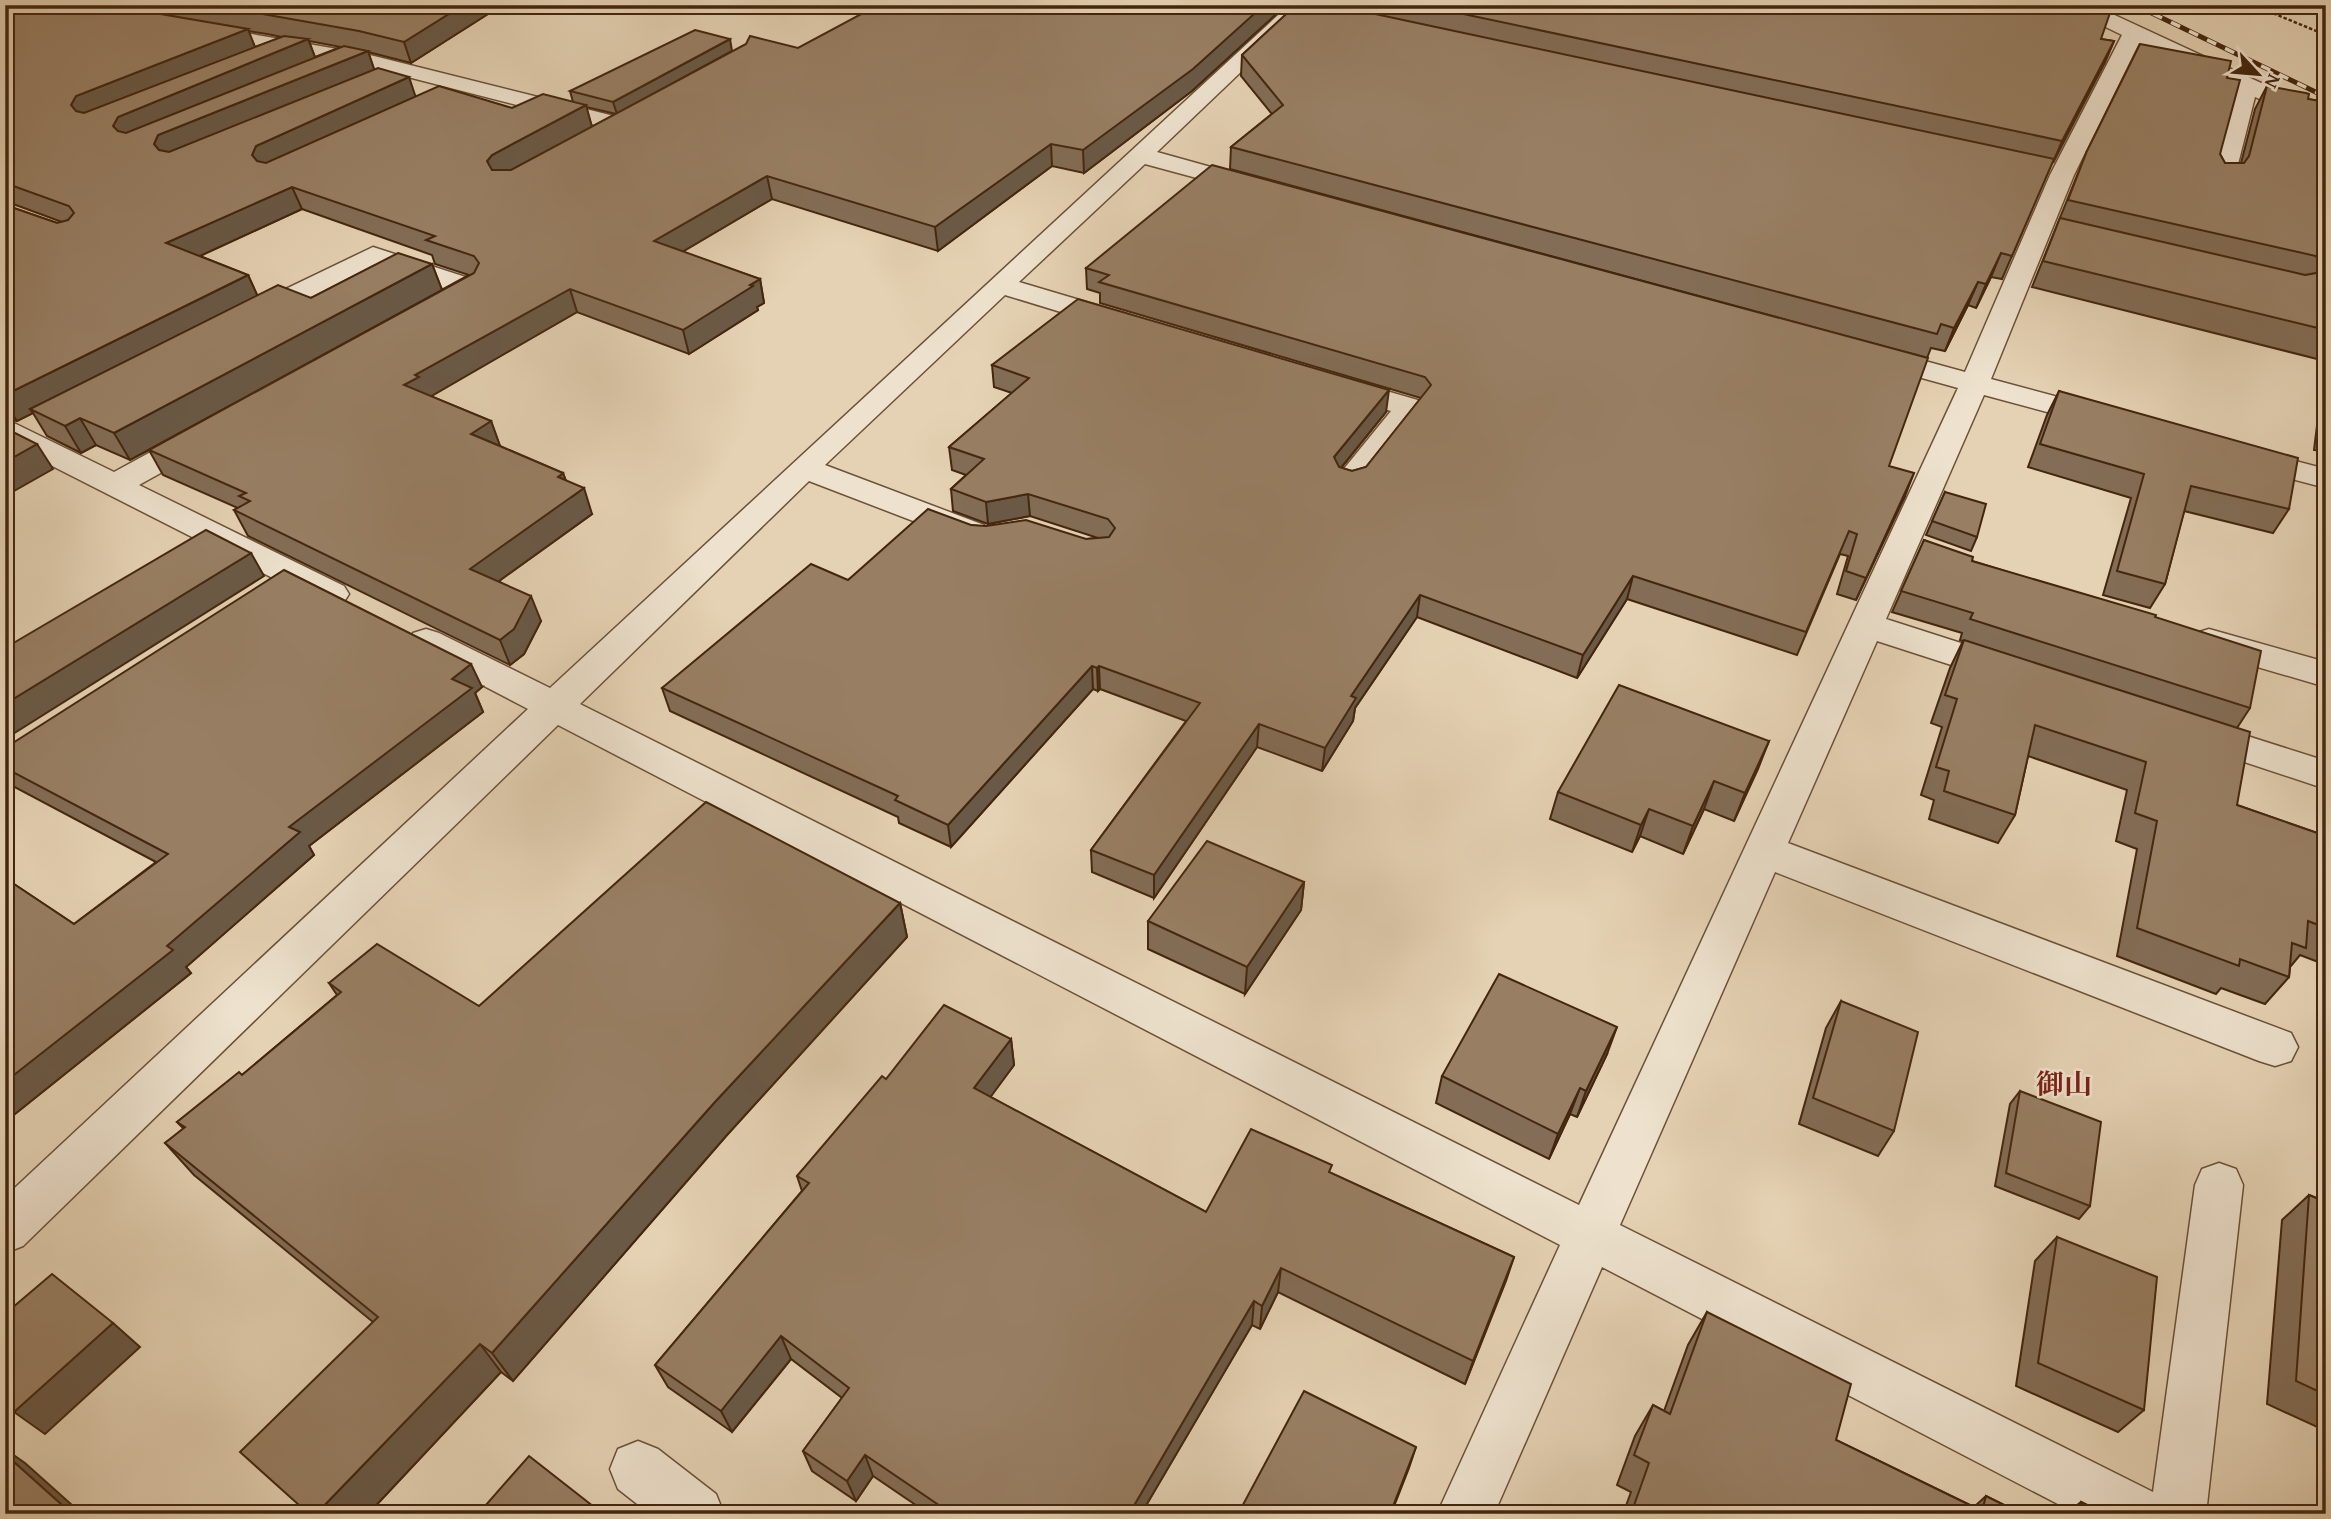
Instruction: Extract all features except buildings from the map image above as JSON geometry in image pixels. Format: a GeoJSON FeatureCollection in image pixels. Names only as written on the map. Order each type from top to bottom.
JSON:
{"type":"FeatureCollection","features":[{"type":"Feature","properties":{"kind":"street"},"geometry":{"type":"LineString","coordinates":[[2076,5],[2133,34],[2326,122]]}},
{"type":"Feature","properties":{"kind":"street"},"geometry":{"type":"LineString","coordinates":[[5,1230],[553,705],[999,285],[1140,155],[1308,9]]}},
{"type":"Feature","properties":{"kind":"street"},"geometry":{"type":"LineString","coordinates":[[185,29],[350,57],[618,124]]}},
{"type":"Feature","properties":{"kind":"street"},"geometry":{"type":"LineString","coordinates":[[1465,1514],[1866,625],[1917,546],[1975,383],[2052,234],[2048,172],[2133,34]]}},
{"type":"Feature","properties":{"kind":"street"},"geometry":{"type":"LineString","coordinates":[[255,61],[292,46]]}},
{"type":"Feature","properties":{"kind":"street"},"geometry":{"type":"LineString","coordinates":[[313,73],[350,57]]}},
{"type":"Feature","properties":{"kind":"street"},"geometry":{"type":"LineString","coordinates":[[368,86],[406,70]]}},
{"type":"Feature","properties":{"kind":"street"},"geometry":{"type":"LineString","coordinates":[[433,102],[469,85]]}},
{"type":"Feature","properties":{"kind":"street"},"geometry":{"type":"LineString","coordinates":[[2222,180],[2247,86]]}},
{"type":"Feature","properties":{"kind":"street"},"geometry":{"type":"LineString","coordinates":[[593,138],[642,111]]}},
{"type":"Feature","properties":{"kind":"street"},"geometry":{"type":"LineString","coordinates":[[1140,155],[1275,192]]}},
{"type":"Feature","properties":{"kind":"street"},"geometry":{"type":"LineString","coordinates":[[225,330],[373,254],[471,288],[424,315]]}},
{"type":"Feature","properties":{"kind":"street"},"geometry":{"type":"LineString","coordinates":[[999,285],[1144,328]]}},
{"type":"Feature","properties":{"kind":"street"},"geometry":{"type":"LineString","coordinates":[[1854,350],[2124,424]]}},
{"type":"Feature","properties":{"kind":"street"},"geometry":{"type":"LineString","coordinates":[[1317,379],[1410,407],[1350,481]]}},
{"type":"Feature","properties":{"kind":"street"},"geometry":{"type":"LineString","coordinates":[[115,485],[222,426]]}},
{"type":"Feature","properties":{"kind":"street"},"geometry":{"type":"LineString","coordinates":[[21,430],[278,587],[381,619],[2136,1514]]}},
{"type":"Feature","properties":{"kind":"street"},"geometry":{"type":"LineString","coordinates":[[2218,450],[2326,479]]}},
{"type":"Feature","properties":{"kind":"street"},"geometry":{"type":"LineString","coordinates":[[804,468],[986,538],[997,536]]}},
{"type":"Feature","properties":{"kind":"street"},"geometry":{"type":"LineString","coordinates":[[1866,625],[2037,681]]}},
{"type":"Feature","properties":{"kind":"street"},"geometry":{"type":"LineString","coordinates":[[2184,633],[2326,675]]}},
{"type":"Feature","properties":{"kind":"street"},"geometry":{"type":"LineString","coordinates":[[2168,724],[2326,775]]}},
{"type":"Feature","properties":{"kind":"street"},"geometry":{"type":"LineString","coordinates":[[1765,850],[2275,1047]]}},
{"type":"Feature","properties":{"kind":"street"},"geometry":{"type":"LineString","coordinates":[[2178,1514],[2219,1185]]}},
{"type":"Feature","properties":{"kind":"street"},"geometry":{"type":"LineString","coordinates":[[638,1469],[696,1514]]}},
{"type":"Feature","properties":{"kind":"path"},"geometry":{"type":"LineString","coordinates":[[2253,5],[2326,36]]}},
{"type":"Feature","properties":{"kind":"railway"},"geometry":{"type":"LineString","coordinates":[[2135,5],[2326,97]]}},
{"type":"Feature","properties":{"kind":"district","name":"御山"},"geometry":{"type":"Point","coordinates":[2064,1083]}}]}
